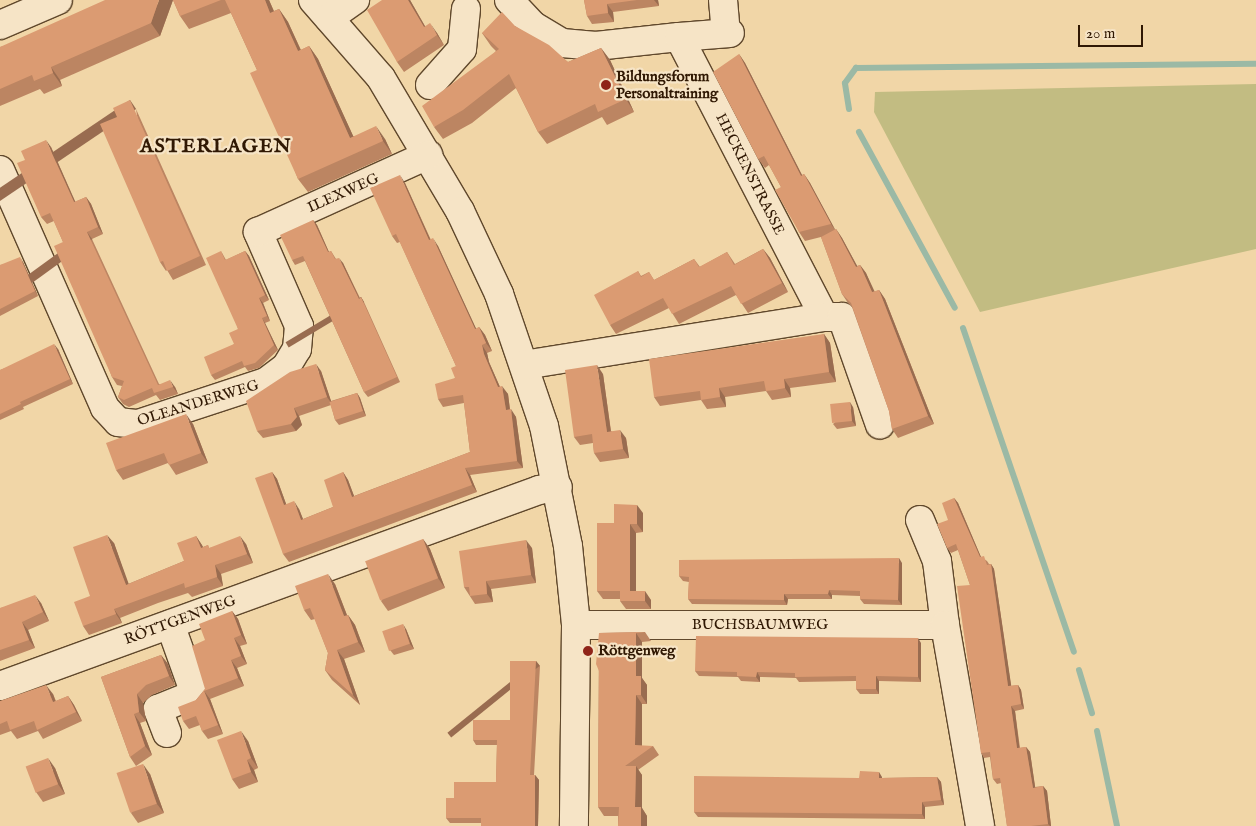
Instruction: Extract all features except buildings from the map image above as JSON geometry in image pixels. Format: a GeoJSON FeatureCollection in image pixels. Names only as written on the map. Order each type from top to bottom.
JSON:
{"type":"FeatureCollection","features":[{"type":"Feature","properties":{"kind":"street"},"geometry":{"type":"LineString","coordinates":[[0,25],[58,0]]}},
{"type":"Feature","properties":{"kind":"street"},"geometry":{"type":"LineString","coordinates":[[355,0],[321,9],[381,78],[460,211],[495,286],[525,365],[558,487],[576,625],[574,826]]}},
{"type":"Feature","properties":{"kind":"street"},"geometry":{"type":"LineString","coordinates":[[509,0],[532,25],[562,43],[596,46],[728,33],[722,0]]}},
{"type":"Feature","properties":{"kind":"street"},"geometry":{"type":"LineString","coordinates":[[430,85],[462,49],[466,3]]}},
{"type":"Feature","properties":{"kind":"street","name":"HECKENSTRASSE"},"geometry":{"type":"LineString","coordinates":[[680,37],[824,317]]}},
{"type":"Feature","properties":{"kind":"street","name":"ILEXWEG"},"geometry":{"type":"LineString","coordinates":[[258,232],[428,155]]}},
{"type":"Feature","properties":{"kind":"street","name":"OLEANDERWEG"},"geometry":{"type":"LineString","coordinates":[[0,170],[105,408],[118,422],[138,424],[266,382],[286,366],[297,349],[299,326],[258,232]]}},
{"type":"Feature","properties":{"kind":"street"},"geometry":{"type":"LineString","coordinates":[[525,365],[824,317],[842,317],[880,425]]}},
{"type":"Feature","properties":{"kind":"street","name":"RÖTTGENWEG"},"geometry":{"type":"LineString","coordinates":[[0,686],[539,490],[558,487]]}},
{"type":"Feature","properties":{"kind":"street"},"geometry":{"type":"LineString","coordinates":[[920,520],[937,561],[945,625],[980,826]]}},
{"type":"Feature","properties":{"kind":"street"},"geometry":{"type":"LineString","coordinates":[[167,733],[158,709],[195,694],[170,624]]}},
{"type":"Feature","properties":{"kind":"street","name":"BUCHSBAUMWEG"},"geometry":{"type":"LineString","coordinates":[[576,625],[945,625]]}},
{"type":"Feature","properties":{"kind":"shaded area"},"geometry":{"type":"Polygon","coordinates":[[[1256,84],[1256,249],[980,312],[874,112],[875,92],[1256,84]]]}},
{"type":"Feature","properties":{"kind":"waterway"},"geometry":{"type":"LineString","coordinates":[[849,109],[845,83],[856,68],[1256,64]]}},
{"type":"Feature","properties":{"kind":"waterway"},"geometry":{"type":"LineString","coordinates":[[859,132],[955,308]]}},
{"type":"Feature","properties":{"kind":"waterway"},"geometry":{"type":"LineString","coordinates":[[963,328],[1074,652]]}},
{"type":"Feature","properties":{"kind":"waterway"},"geometry":{"type":"LineString","coordinates":[[1079,670],[1092,713]]}},
{"type":"Feature","properties":{"kind":"waterway"},"geometry":{"type":"LineString","coordinates":[[1097,731],[1117,826]]}},
{"type":"Feature","properties":{"kind":"place","name":"Bildungsforum Personaltraining"},"geometry":{"type":"Point","coordinates":[606,85]}},
{"type":"Feature","properties":{"kind":"place","name":"Röttgenweg"},"geometry":{"type":"Point","coordinates":[588,651]}},
{"type":"Feature","properties":{"kind":"district","name":"ASTERLAGEN"},"geometry":{"type":"Point","coordinates":[216,146]}}]}
